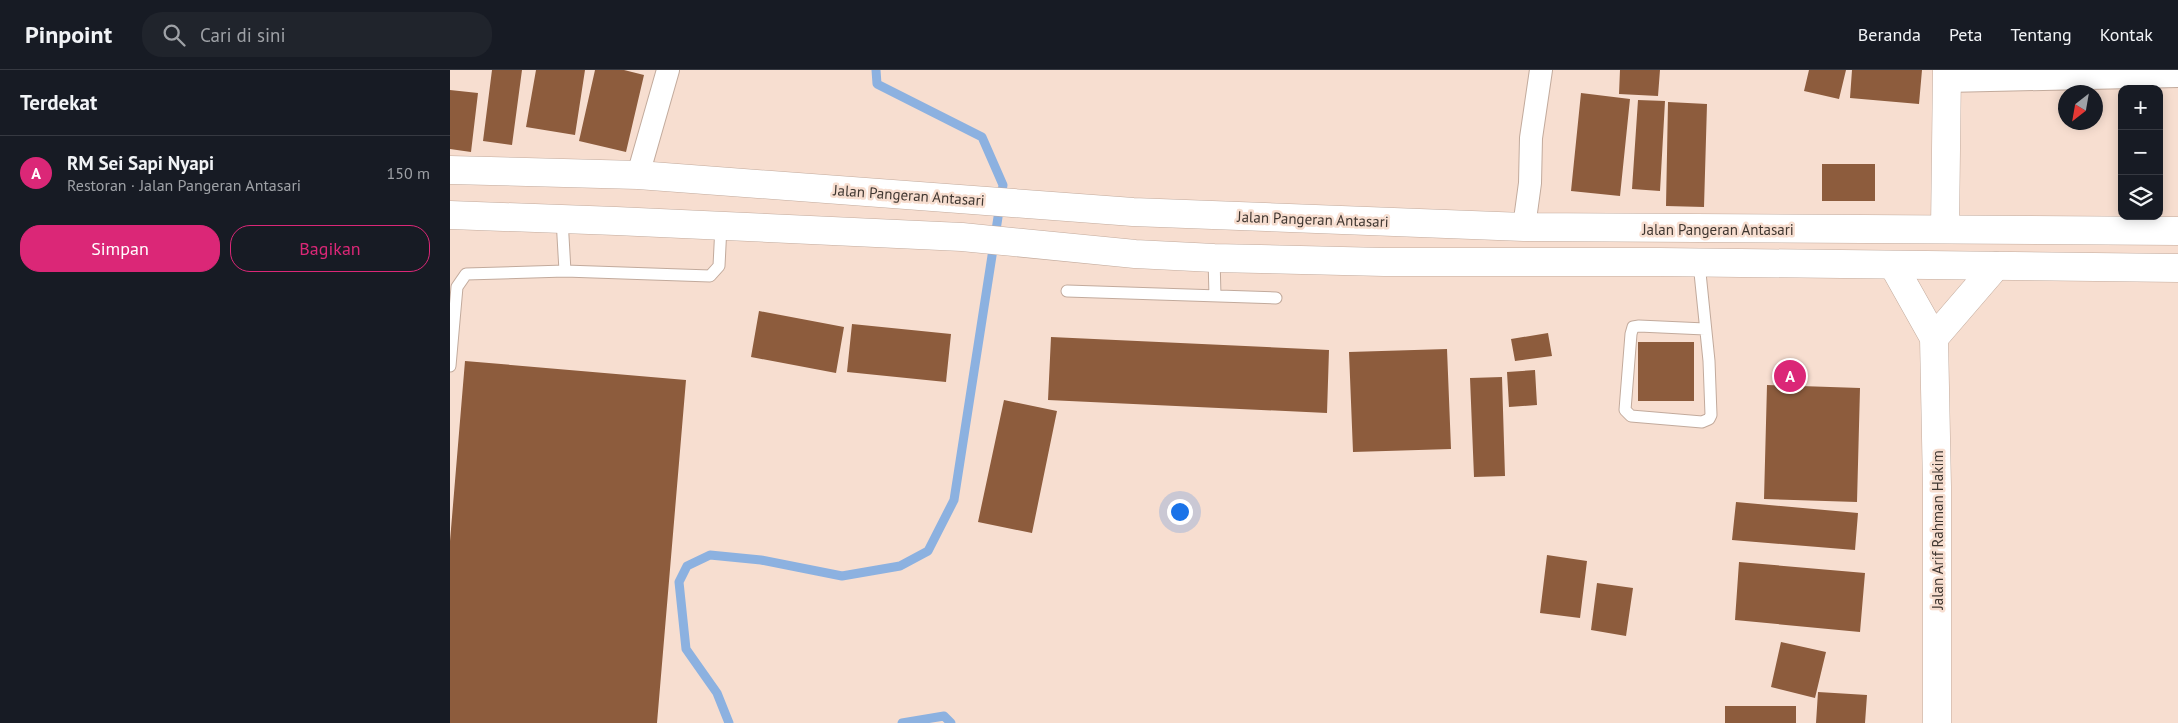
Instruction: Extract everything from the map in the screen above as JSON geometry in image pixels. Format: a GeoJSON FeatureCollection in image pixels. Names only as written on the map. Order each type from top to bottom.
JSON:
{"type":"FeatureCollection","features":[{"type":"Feature","properties":{"kind":"main road"},"geometry":{"type":"LineString","coordinates":[[1945,229],[1947,76]]}},
{"type":"Feature","properties":{"kind":"main road","name":"Jalan Pangeran Antasari"},"geometry":{"type":"LineString","coordinates":[[450,170],[638,174],[1133,212],[1524,227],[2178,232]]}},
{"type":"Feature","properties":{"kind":"main road"},"geometry":{"type":"LineString","coordinates":[[1133,212],[1135,254]]}},
{"type":"Feature","properties":{"kind":"main road"},"geometry":{"type":"LineString","coordinates":[[450,215],[962,237],[1135,254],[1214,258],[1384,262],[2178,268]]}},
{"type":"Feature","properties":{"kind":"main road","name":"Jalan Arif Rahman Hakim"},"geometry":{"type":"LineString","coordinates":[[1893,265],[1934,338],[1937,487],[1937,723]]}},
{"type":"Feature","properties":{"kind":"main road"},"geometry":{"type":"LineString","coordinates":[[1934,338],[1996,266]]}},
{"type":"Feature","properties":{"kind":"street"},"geometry":{"type":"LineString","coordinates":[[638,174],[668,70]]}},
{"type":"Feature","properties":{"kind":"street"},"geometry":{"type":"LineString","coordinates":[[1524,227],[1530,184],[1531,138],[1541,70]]}},
{"type":"Feature","properties":{"kind":"street"},"geometry":{"type":"LineString","coordinates":[[1947,76],[2178,76]]}},
{"type":"Feature","properties":{"kind":"lane"},"geometry":{"type":"LineString","coordinates":[[562,219],[565,271]]}},
{"type":"Feature","properties":{"kind":"lane"},"geometry":{"type":"LineString","coordinates":[[450,366],[457,287],[466,274],[565,271],[710,276],[719,266],[721,226]]}},
{"type":"Feature","properties":{"kind":"lane"},"geometry":{"type":"LineString","coordinates":[[1214,258],[1215,296]]}},
{"type":"Feature","properties":{"kind":"lane"},"geometry":{"type":"LineString","coordinates":[[1699,263],[1711,390],[1711,415],[1702,422],[1631,416],[1625,410],[1630,334],[1634,327],[1705,329]]}},
{"type":"Feature","properties":{"kind":"lane"},"geometry":{"type":"LineString","coordinates":[[1067,291],[1276,298]]}},
{"type":"Feature","properties":{"kind":"building"},"geometry":{"type":"Polygon","coordinates":[[[492,70],[522,70],[512,145],[483,141],[492,70]]]}},
{"type":"Feature","properties":{"kind":"building"},"geometry":{"type":"Polygon","coordinates":[[[536,70],[585,70],[575,135],[526,127],[536,70]]]}},
{"type":"Feature","properties":{"kind":"building"},"geometry":{"type":"Polygon","coordinates":[[[595,70],[624,70],[644,75],[626,152],[579,141],[595,70]]]}},
{"type":"Feature","properties":{"kind":"building"},"geometry":{"type":"Polygon","coordinates":[[[1620,70],[1660,70],[1658,96],[1619,94],[1620,70]]]}},
{"type":"Feature","properties":{"kind":"building"},"geometry":{"type":"Polygon","coordinates":[[[1809,70],[1846,70],[1839,99],[1804,91],[1809,70]]]}},
{"type":"Feature","properties":{"kind":"building"},"geometry":{"type":"Polygon","coordinates":[[[1852,70],[1922,70],[1919,104],[1850,98],[1852,70]]]}},
{"type":"Feature","properties":{"kind":"building"},"geometry":{"type":"Polygon","coordinates":[[[450,90],[478,93],[471,152],[450,149],[450,90]]]}},
{"type":"Feature","properties":{"kind":"building"},"geometry":{"type":"Polygon","coordinates":[[[1581,93],[1630,99],[1620,196],[1571,191],[1581,93]]]}},
{"type":"Feature","properties":{"kind":"building"},"geometry":{"type":"Polygon","coordinates":[[[1638,100],[1665,101],[1660,191],[1632,189],[1638,100]]]}},
{"type":"Feature","properties":{"kind":"building"},"geometry":{"type":"Polygon","coordinates":[[[1668,102],[1707,104],[1704,207],[1666,206],[1668,102]]]}},
{"type":"Feature","properties":{"kind":"building"},"geometry":{"type":"Polygon","coordinates":[[[1822,164],[1875,164],[1875,201],[1822,201],[1822,164]]]}},
{"type":"Feature","properties":{"kind":"building"},"geometry":{"type":"Polygon","coordinates":[[[759,311],[844,327],[836,373],[751,357],[759,311]]]}},
{"type":"Feature","properties":{"kind":"building"},"geometry":{"type":"Polygon","coordinates":[[[852,324],[951,334],[946,382],[847,372],[852,324]]]}},
{"type":"Feature","properties":{"kind":"building"},"geometry":{"type":"Polygon","coordinates":[[[1548,333],[1552,356],[1515,361],[1511,339],[1548,333]]]}},
{"type":"Feature","properties":{"kind":"building"},"geometry":{"type":"Polygon","coordinates":[[[1051,337],[1329,350],[1327,413],[1048,400],[1051,337]]]}},
{"type":"Feature","properties":{"kind":"building"},"geometry":{"type":"Polygon","coordinates":[[[1638,342],[1694,342],[1694,401],[1638,401],[1638,342]]]}},
{"type":"Feature","properties":{"kind":"building"},"geometry":{"type":"Polygon","coordinates":[[[1447,349],[1451,449],[1353,452],[1349,352],[1447,349]]]}},
{"type":"Feature","properties":{"kind":"building"},"geometry":{"type":"Polygon","coordinates":[[[465,361],[686,380],[657,723],[450,723],[450,541],[465,361]]]}},
{"type":"Feature","properties":{"kind":"building"},"geometry":{"type":"Polygon","coordinates":[[[1535,370],[1537,405],[1509,407],[1507,372],[1535,370]]]}},
{"type":"Feature","properties":{"kind":"building"},"geometry":{"type":"Polygon","coordinates":[[[1502,377],[1505,476],[1474,477],[1470,378],[1502,377]]]}},
{"type":"Feature","properties":{"kind":"building"},"geometry":{"type":"Polygon","coordinates":[[[1767,385],[1860,388],[1857,502],[1764,499],[1767,385]]]}},
{"type":"Feature","properties":{"kind":"building"},"geometry":{"type":"Polygon","coordinates":[[[1004,400],[1057,411],[1032,533],[978,522],[1004,400]]]}},
{"type":"Feature","properties":{"kind":"building"},"geometry":{"type":"Polygon","coordinates":[[[1736,502],[1858,513],[1855,550],[1732,540],[1736,502]]]}},
{"type":"Feature","properties":{"kind":"building"},"geometry":{"type":"Polygon","coordinates":[[[1547,555],[1587,561],[1580,618],[1540,613],[1547,555]]]}},
{"type":"Feature","properties":{"kind":"building"},"geometry":{"type":"Polygon","coordinates":[[[1739,562],[1865,573],[1860,632],[1735,620],[1739,562]]]}},
{"type":"Feature","properties":{"kind":"building"},"geometry":{"type":"Polygon","coordinates":[[[1597,583],[1633,588],[1626,636],[1591,630],[1597,583]]]}},
{"type":"Feature","properties":{"kind":"building"},"geometry":{"type":"Polygon","coordinates":[[[1781,642],[1826,652],[1815,698],[1771,687],[1781,642]]]}},
{"type":"Feature","properties":{"kind":"building"},"geometry":{"type":"Polygon","coordinates":[[[1818,692],[1867,695],[1865,723],[1816,723],[1818,692]]]}},
{"type":"Feature","properties":{"kind":"building"},"geometry":{"type":"Polygon","coordinates":[[[1725,706],[1796,706],[1796,723],[1725,723],[1725,706]]]}},
{"type":"Feature","properties":{"kind":"waterway"},"geometry":{"type":"LineString","coordinates":[[729,723],[717,693],[686,649],[679,582],[687,566],[710,555],[761,560],[842,576],[900,566],[928,551],[954,500],[1003,185],[982,137],[877,84],[876,70]]}},
{"type":"Feature","properties":{"kind":"waterway"},"geometry":{"type":"LineString","coordinates":[[902,723],[944,716],[951,723]]}},
{"type":"Feature","properties":{"kind":"place","name":"RM Sei Sapi Nyapi"},"geometry":{"type":"Point","coordinates":[1790,376]}}]}
